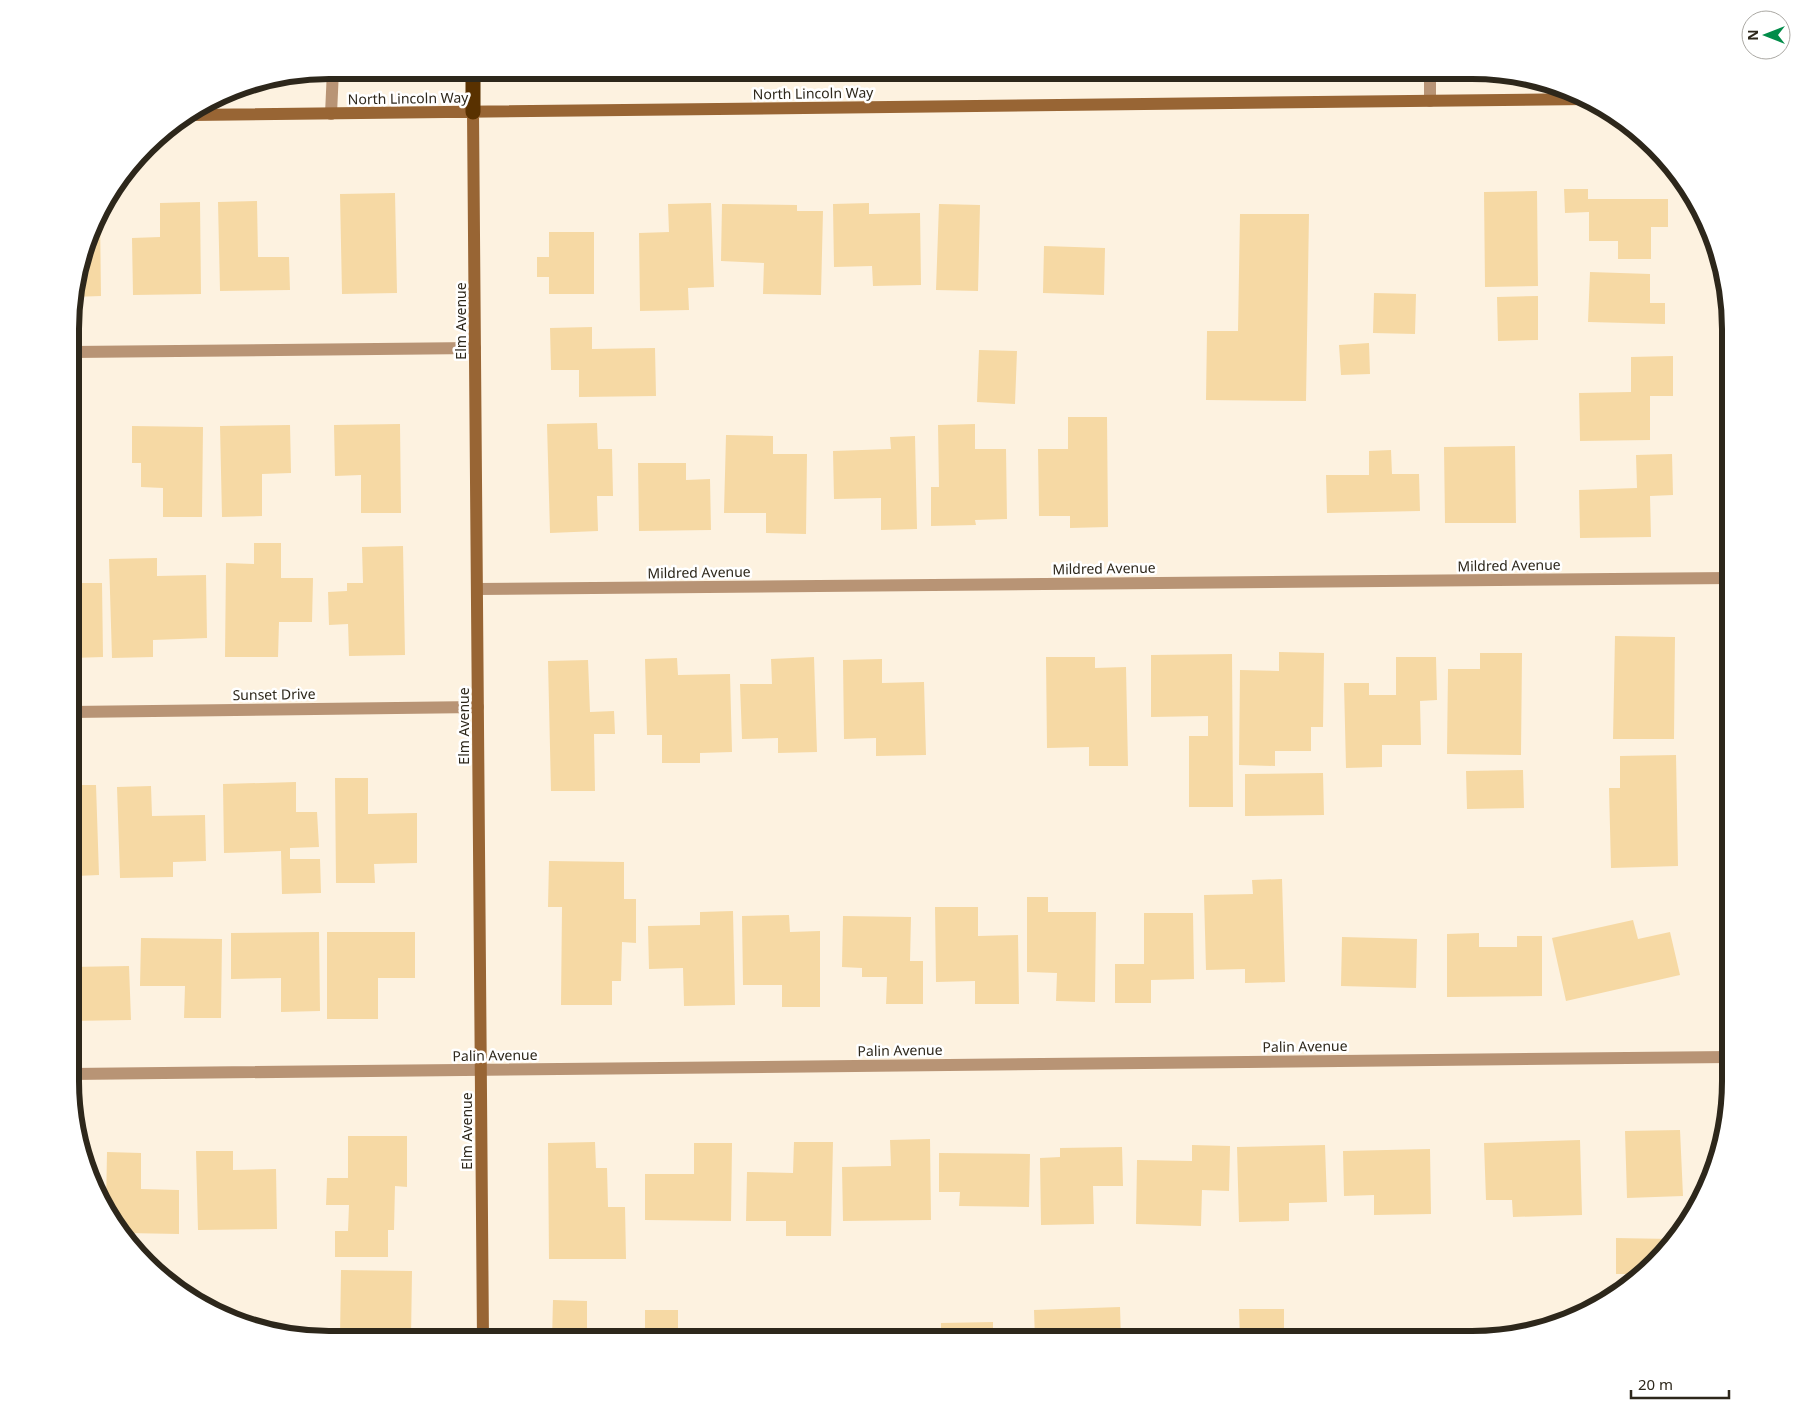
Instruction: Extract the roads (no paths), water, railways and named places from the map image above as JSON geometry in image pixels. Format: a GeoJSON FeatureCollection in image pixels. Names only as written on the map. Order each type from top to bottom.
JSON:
{"type":"FeatureCollection","features":[{"type":"Feature","properties":{"kind":"highway"},"geometry":{"type":"LineString","coordinates":[[473,79],[473,112]]}},
{"type":"Feature","properties":{"kind":"main road","name":"North Lincoln Way"},"geometry":{"type":"LineString","coordinates":[[199,115],[1571,99]]}},
{"type":"Feature","properties":{"kind":"main road","name":"Elm Avenue"},"geometry":{"type":"LineString","coordinates":[[473,112],[483,1331]]}},
{"type":"Feature","properties":{"kind":"street"},"geometry":{"type":"LineString","coordinates":[[331,114],[333,79]]}},
{"type":"Feature","properties":{"kind":"street"},"geometry":{"type":"LineString","coordinates":[[1430,79],[1430,101]]}},
{"type":"Feature","properties":{"kind":"street"},"geometry":{"type":"LineString","coordinates":[[79,352],[475,348]]}},
{"type":"Feature","properties":{"kind":"street","name":"Mildred Avenue"},"geometry":{"type":"LineString","coordinates":[[477,589],[1722,578]]}},
{"type":"Feature","properties":{"kind":"street","name":"Sunset Drive"},"geometry":{"type":"LineString","coordinates":[[79,712],[478,707]]}},
{"type":"Feature","properties":{"kind":"street","name":"Palin Avenue"},"geometry":{"type":"LineString","coordinates":[[79,1074],[1722,1057]]}}]}
